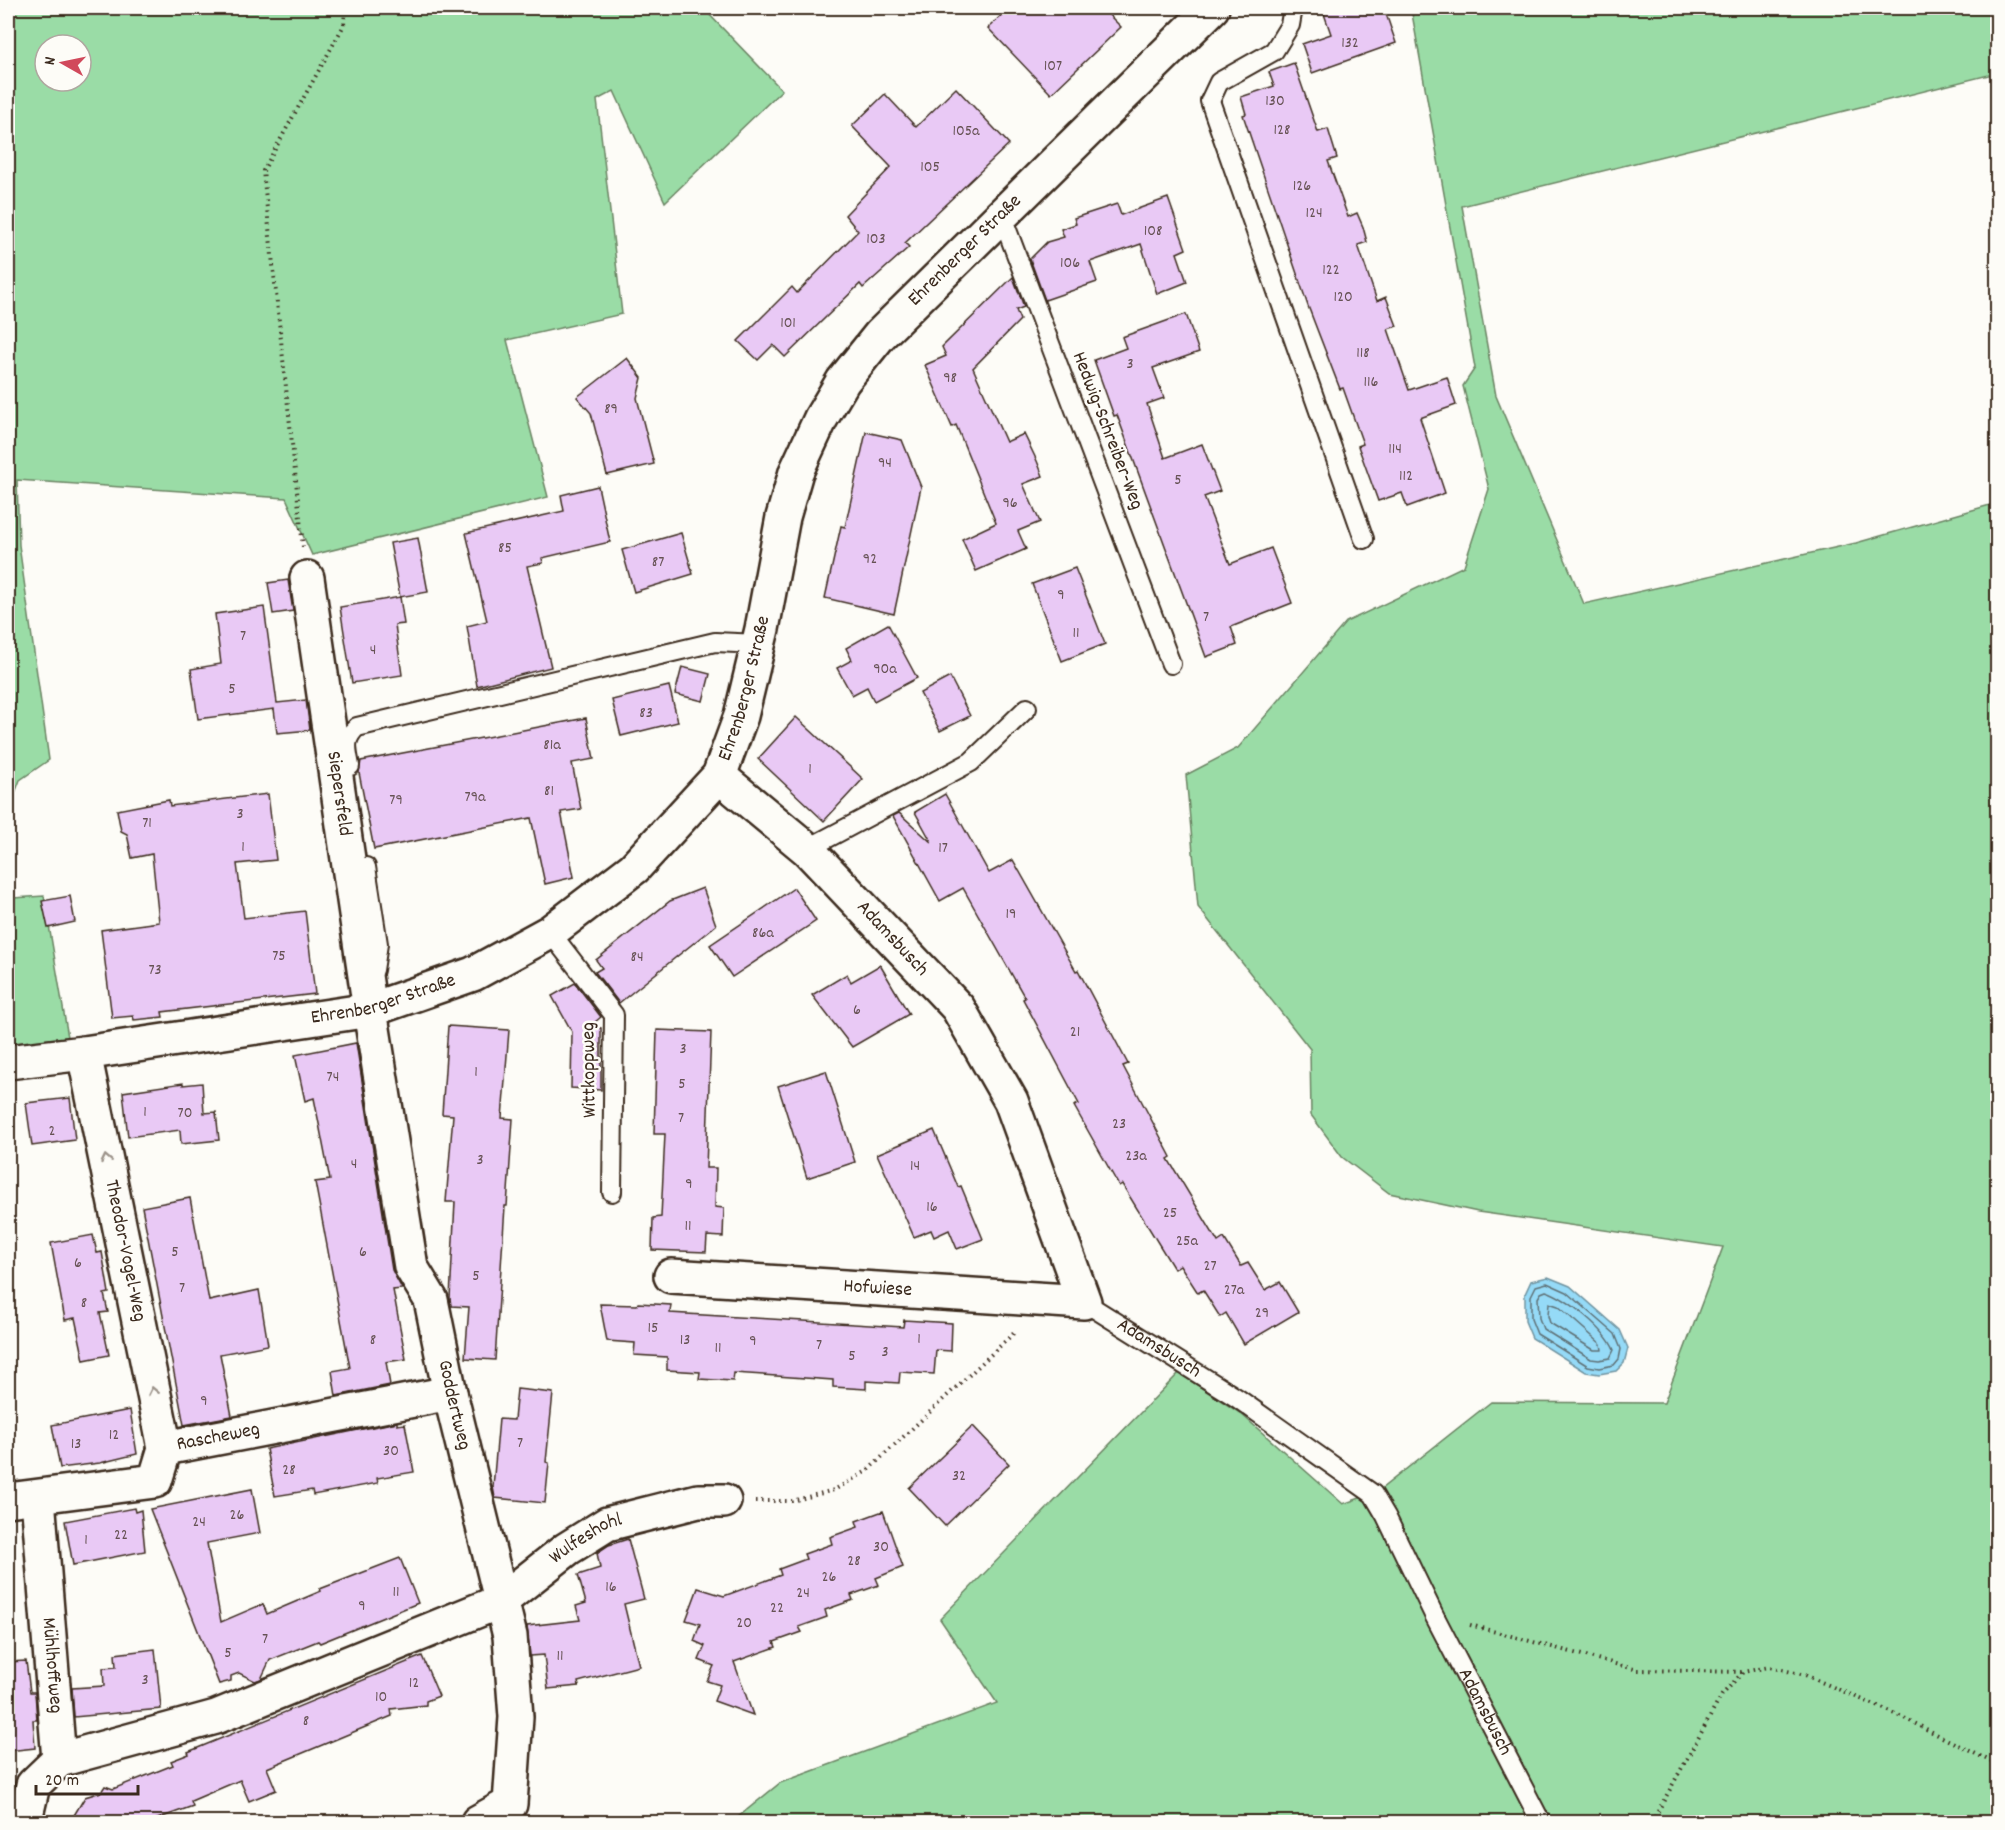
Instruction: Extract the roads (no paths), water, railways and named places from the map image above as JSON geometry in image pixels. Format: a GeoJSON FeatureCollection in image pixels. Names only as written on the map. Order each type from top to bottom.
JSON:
{"type":"FeatureCollection","features":[{"type":"Feature","properties":{"kind":"street","name":"Ehrenberger Straße"},"geometry":{"type":"LineString","coordinates":[[8,1062],[84,1053],[370,1010],[473,974],[550,932],[634,868],[719,776],[741,716],[759,644],[783,517],[796,472],[821,418],[843,381],[880,335],[1212,8]]}},
{"type":"Feature","properties":{"kind":"street","name":"Siepersfeld"},"geometry":{"type":"LineString","coordinates":[[307,578],[370,1010]]}},
{"type":"Feature","properties":{"kind":"street","name":"Adamsbusch"},"geometry":{"type":"LineString","coordinates":[[719,776],[807,849],[958,1008],[1011,1101],[1084,1302]]}},
{"type":"Feature","properties":{"kind":"street","name":"Goddertweg"},"geometry":{"type":"LineString","coordinates":[[370,1010],[411,1267],[431,1300],[450,1393],[510,1636],[516,1717],[510,1804],[478,1822]]}},
{"type":"Feature","properties":{"kind":"street","name":"Theodor-Vogel-Weg"},"geometry":{"type":"LineString","coordinates":[[84,1053],[165,1448]]}},
{"type":"Feature","properties":{"kind":"street","name":"Hofwiese"},"geometry":{"type":"LineString","coordinates":[[670,1276],[1084,1302]]}},
{"type":"Feature","properties":{"kind":"street","name":"Rascheweg"},"geometry":{"type":"LineString","coordinates":[[23,1499],[155,1481],[165,1448],[450,1393]]}},
{"type":"Feature","properties":{"kind":"street","name":"Mühlhoffweg"},"geometry":{"type":"LineString","coordinates":[[23,1499],[59,1760]]}},
{"type":"Feature","properties":{"kind":"street","name":"Wulfeshohl"},"geometry":{"type":"LineString","coordinates":[[59,1760],[216,1717],[501,1601],[567,1549],[607,1524],[698,1501],[724,1501]]}},
{"type":"Feature","properties":{"kind":"street"},"geometry":{"type":"LineString","coordinates":[[27,1822],[27,1810],[33,1785],[59,1760]]}},
{"type":"Feature","properties":{"kind":"lane"},"geometry":{"type":"LineString","coordinates":[[1293,8],[1290,25],[1274,51],[1219,82],[1210,101],[1364,539]]}},
{"type":"Feature","properties":{"kind":"lane","name":"Hedwig-Schreiber-Weg"},"geometry":{"type":"LineString","coordinates":[[1001,214],[1171,664]]}},
{"type":"Feature","properties":{"kind":"lane"},"geometry":{"type":"LineString","coordinates":[[370,1010],[378,944],[346,746],[350,734],[357,727],[715,642],[759,644]]}},
{"type":"Feature","properties":{"kind":"lane"},"geometry":{"type":"LineString","coordinates":[[807,849],[971,762],[1027,708]]}},
{"type":"Feature","properties":{"kind":"lane","name":"Wittkoppweg"},"geometry":{"type":"LineString","coordinates":[[550,932],[614,1015],[612,1192]]}},
{"type":"Feature","properties":{"kind":"lane","name":"Adamsbusch"},"geometry":{"type":"LineString","coordinates":[[1084,1302],[1237,1398],[1373,1494],[1386,1515],[1434,1615],[1540,1822]]}},
{"type":"Feature","properties":{"kind":"water"},"geometry":{"type":"Polygon","coordinates":[[[1548,1277],[1570,1286],[1620,1330],[1628,1348],[1624,1363],[1616,1371],[1599,1374],[1586,1372],[1532,1338],[1525,1321],[1525,1294],[1531,1281],[1548,1277]]]}}]}
